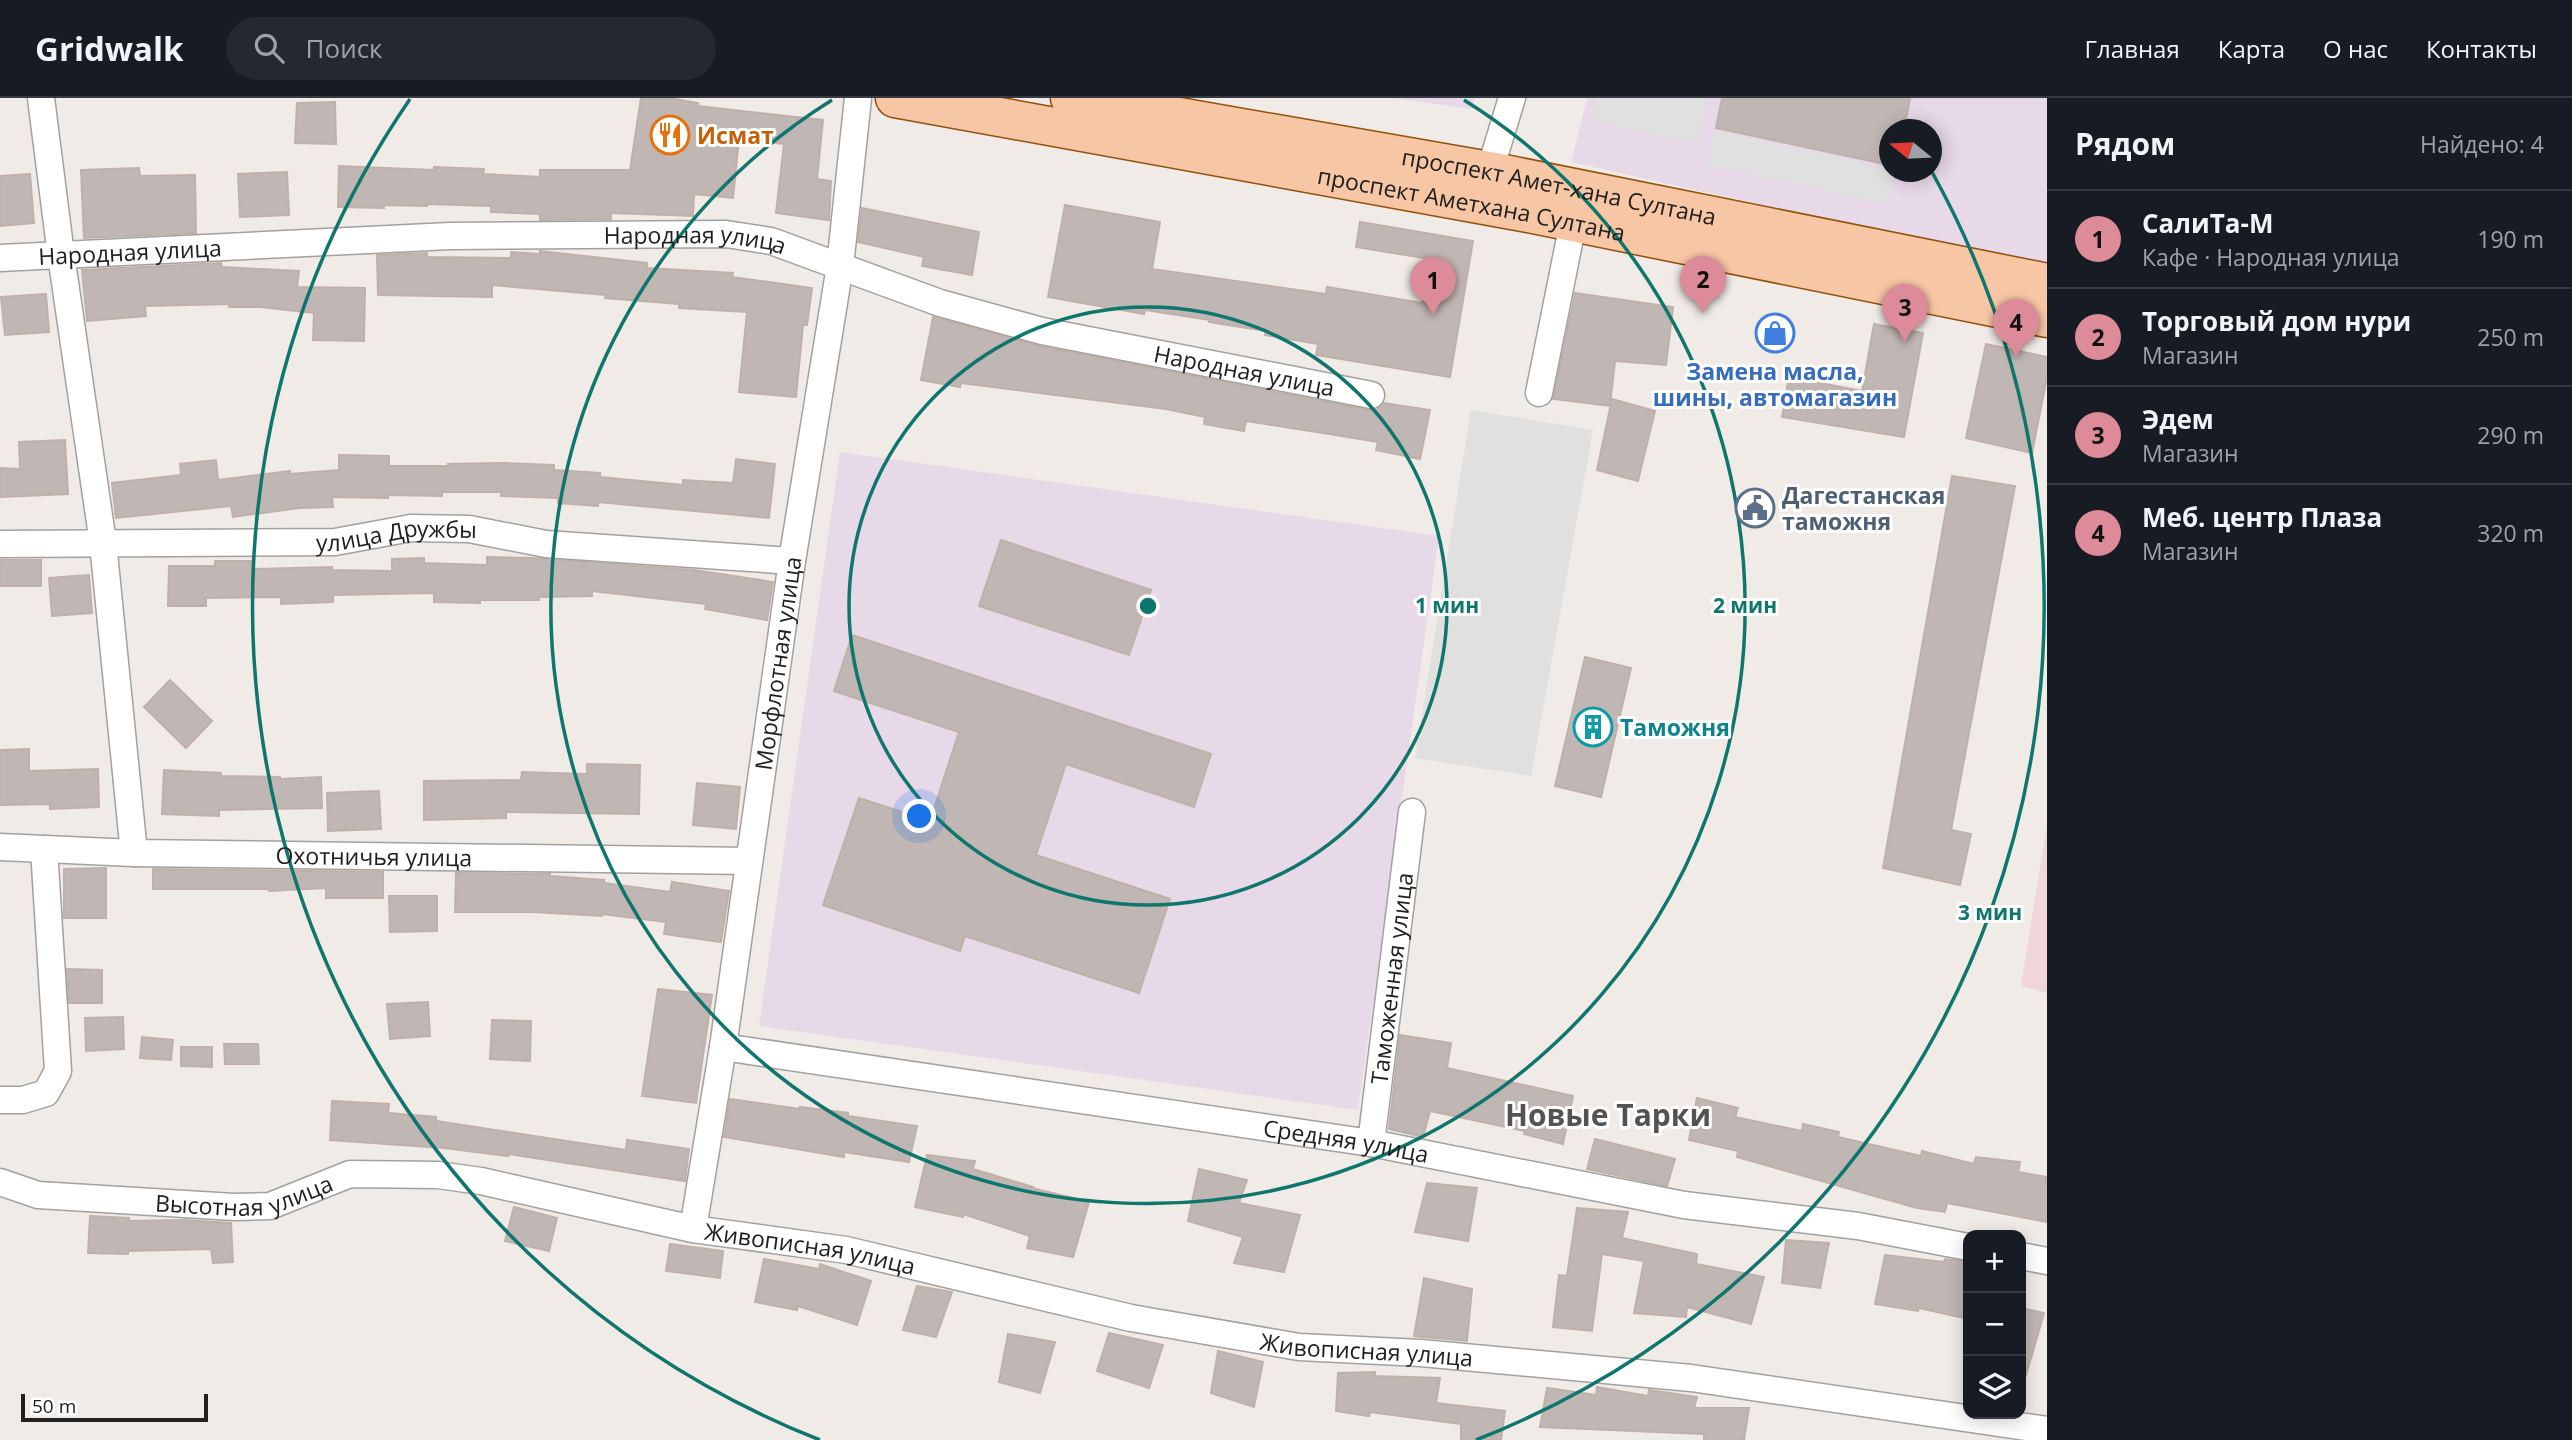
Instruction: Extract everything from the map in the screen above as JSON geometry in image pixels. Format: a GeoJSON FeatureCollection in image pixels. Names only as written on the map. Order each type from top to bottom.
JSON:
{"type":"FeatureCollection","features":[{"type":"Feature","properties":{"kind":"main road","name":"проспект Аметхана Султана"},"geometry":{"type":"LineString","coordinates":[[895,98],[1484,188]]}},
{"type":"Feature","properties":{"kind":"main road","name":"проспект Амет-хана Султана"},"geometry":{"type":"LineString","coordinates":[[1070,98],[1576,206],[2047,283]]}},
{"type":"Feature","properties":{"kind":"main road","name":"проспект Аметхана Султана"},"geometry":{"type":"LineString","coordinates":[[1576,206],[2047,318]]}},
{"type":"Feature","properties":{"kind":"street"},"geometry":{"type":"LineString","coordinates":[[41,98],[103,544],[134,853]]}},
{"type":"Feature","properties":{"kind":"street","name":"Морфлотная улица"},"geometry":{"type":"LineString","coordinates":[[693,1229],[723,1047],[792,561],[840,266],[858,98]]}},
{"type":"Feature","properties":{"kind":"street"},"geometry":{"type":"LineString","coordinates":[[1484,188],[1512,98]]}},
{"type":"Feature","properties":{"kind":"street"},"geometry":{"type":"LineString","coordinates":[[1539,393],[1576,206]]}},
{"type":"Feature","properties":{"kind":"street","name":"Народная улица"},"geometry":{"type":"LineString","coordinates":[[0,258],[450,236],[726,234],[771,241],[940,303],[1042,331],[1371,395]]}},
{"type":"Feature","properties":{"kind":"street","name":"улица Дружбы"},"geometry":{"type":"LineString","coordinates":[[0,544],[335,542],[411,528],[469,529],[546,544],[792,561]]}},
{"type":"Feature","properties":{"kind":"street","name":"Таможенная улица"},"geometry":{"type":"LineString","coordinates":[[1371,1143],[1412,812]]}},
{"type":"Feature","properties":{"kind":"street","name":"Охотничья улица"},"geometry":{"type":"LineString","coordinates":[[0,847],[134,853],[749,861]]}},
{"type":"Feature","properties":{"kind":"street"},"geometry":{"type":"LineString","coordinates":[[0,1100],[23,1100],[46,1093],[58,1071],[44,849]]}},
{"type":"Feature","properties":{"kind":"street","name":"Средняя улица"},"geometry":{"type":"LineString","coordinates":[[723,1047],[1371,1143],[1684,1205],[1858,1226],[1963,1246]]}},
{"type":"Feature","properties":{"kind":"street","name":"Высотная улица"},"geometry":{"type":"LineString","coordinates":[[0,1182],[38,1195],[234,1207],[270,1206],[350,1174],[438,1175],[481,1181],[693,1229]]}},
{"type":"Feature","properties":{"kind":"street","name":"Живописная улица"},"geometry":{"type":"LineString","coordinates":[[693,1229],[846,1250],[1131,1318],[1299,1347],[1421,1353],[1691,1378],[2047,1430]]}},
{"type":"Feature","properties":{"kind":"street"},"geometry":{"type":"LineString","coordinates":[[2026,1257],[2047,1261]]}},
{"type":"Feature","properties":{"kind":"shaded area"},"geometry":{"type":"Polygon","coordinates":[[[1392,98],[1475,98],[1472,109],[1392,98]]]}},
{"type":"Feature","properties":{"kind":"shaded area"},"geometry":{"type":"Polygon","coordinates":[[[1587,98],[2047,98],[2047,269],[1571,162],[1587,98]]]}},
{"type":"Feature","properties":{"kind":"shaded area"},"geometry":{"type":"Polygon","coordinates":[[[1597,98],[1707,98],[1697,143],[1592,121],[1597,98]]]}},
{"type":"Feature","properties":{"kind":"shaded area"},"geometry":{"type":"Polygon","coordinates":[[[1715,131],[1879,167],[1879,182],[1893,182],[1888,204],[1708,165],[1715,131]]]}},
{"type":"Feature","properties":{"kind":"shaded area"},"geometry":{"type":"Polygon","coordinates":[[[1471,410],[1593,430],[1531,776],[1415,758],[1471,410]]]}},
{"type":"Feature","properties":{"kind":"shaded area"},"geometry":{"type":"Polygon","coordinates":[[[840,452],[1439,536],[1358,1110],[759,1026],[840,452]]]}},
{"type":"Feature","properties":{"kind":"shaded area"},"geometry":{"type":"Polygon","coordinates":[[[2047,824],[2047,993],[2021,986],[2047,824]]]}},
{"type":"Feature","properties":{"kind":"building"},"geometry":{"type":"Polygon","coordinates":[[[641,98],[669,98],[698,103],[698,106],[823,120],[817,179],[831,181],[829,220],[776,213],[784,144],[739,139],[733,198],[694,194],[693,216],[611,213],[611,219],[540,220],[540,214],[491,212],[491,206],[427,204],[384,205],[384,208],[338,207],[339,166],[484,169],[483,174],[540,177],[540,170],[630,170],[641,98]]]}},
{"type":"Feature","properties":{"kind":"building"},"geometry":{"type":"Polygon","coordinates":[[[1722,98],[1910,98],[1906,119],[1879,119],[1879,163],[1716,128],[1722,98]]]}},
{"type":"Feature","properties":{"kind":"building"},"geometry":{"type":"Polygon","coordinates":[[[335,102],[336,144],[295,143],[297,103],[335,102]]]}},
{"type":"Feature","properties":{"kind":"building"},"geometry":{"type":"Polygon","coordinates":[[[139,168],[140,176],[195,175],[196,233],[84,238],[81,170],[139,168]]]}},
{"type":"Feature","properties":{"kind":"building"},"geometry":{"type":"Polygon","coordinates":[[[287,172],[289,215],[240,217],[238,174],[287,172]]]}},
{"type":"Feature","properties":{"kind":"building"},"geometry":{"type":"Polygon","coordinates":[[[30,174],[34,223],[0,226],[0,176],[30,174]]]}},
{"type":"Feature","properties":{"kind":"building"},"geometry":{"type":"Polygon","coordinates":[[[1065,205],[1160,222],[1152,269],[1326,294],[1327,287],[1422,303],[1430,259],[1356,247],[1360,222],[1473,241],[1450,377],[1316,355],[1318,344],[1265,335],[1266,331],[1209,322],[1210,320],[1145,310],[1144,314],[1048,297],[1065,205]]]}},
{"type":"Feature","properties":{"kind":"building"},"geometry":{"type":"Polygon","coordinates":[[[862,208],[979,232],[972,275],[922,266],[924,257],[858,242],[862,208]]]}},
{"type":"Feature","properties":{"kind":"building"},"geometry":{"type":"Polygon","coordinates":[[[540,251],[647,263],[647,268],[733,273],[732,277],[812,288],[807,325],[803,325],[796,397],[739,392],[747,312],[679,308],[679,304],[605,298],[606,295],[492,285],[492,297],[378,295],[377,255],[427,253],[427,257],[511,258],[511,252],[540,254],[540,251]]]}},
{"type":"Feature","properties":{"kind":"building"},"geometry":{"type":"Polygon","coordinates":[[[221,263],[222,267],[299,271],[297,287],[365,288],[364,341],[313,340],[314,313],[260,307],[229,307],[230,304],[145,306],[146,316],[87,321],[82,270],[221,263]]]}},
{"type":"Feature","properties":{"kind":"building"},"geometry":{"type":"Polygon","coordinates":[[[1575,293],[1673,307],[1666,365],[1615,361],[1610,406],[1553,399],[1575,293]]]}},
{"type":"Feature","properties":{"kind":"building"},"geometry":{"type":"Polygon","coordinates":[[[46,294],[49,332],[5,335],[1,297],[46,294]]]}},
{"type":"Feature","properties":{"kind":"building"},"geometry":{"type":"Polygon","coordinates":[[[933,317],[1039,346],[1368,410],[1377,410],[1384,403],[1430,410],[1420,459],[1376,450],[1378,442],[1323,433],[1246,421],[1244,431],[1204,424],[1205,417],[1166,409],[961,383],[960,387],[921,380],[933,317]]]}},
{"type":"Feature","properties":{"kind":"building"},"geometry":{"type":"Polygon","coordinates":[[[1874,324],[1923,333],[1904,437],[1782,417],[1789,377],[1862,391],[1874,324]]]}},
{"type":"Feature","properties":{"kind":"building"},"geometry":{"type":"Polygon","coordinates":[[[1986,344],[2047,357],[2047,377],[2032,453],[1966,438],[1986,344]]]}},
{"type":"Feature","properties":{"kind":"building"},"geometry":{"type":"Polygon","coordinates":[[[1612,399],[1655,411],[1638,481],[1597,470],[1612,399]]]}},
{"type":"Feature","properties":{"kind":"building"},"geometry":{"type":"Polygon","coordinates":[[[65,440],[68,494],[0,497],[0,468],[20,469],[19,442],[65,440]]]}},
{"type":"Feature","properties":{"kind":"building"},"geometry":{"type":"Polygon","coordinates":[[[339,455],[389,456],[389,466],[503,463],[554,465],[554,470],[600,473],[600,477],[683,485],[683,480],[733,483],[736,459],[775,464],[769,518],[598,502],[598,506],[558,503],[558,498],[501,496],[501,492],[442,492],[442,496],[332,497],[333,507],[299,508],[233,517],[231,506],[116,518],[112,483],[181,475],[180,464],[216,460],[218,480],[290,471],[290,474],[339,470],[339,455]]]}},
{"type":"Feature","properties":{"kind":"building"},"geometry":{"type":"Polygon","coordinates":[[[1952,476],[2015,486],[1951,830],[1971,834],[1960,885],[1883,868],[1952,476]]]}},
{"type":"Feature","properties":{"kind":"building"},"geometry":{"type":"Polygon","coordinates":[[[1001,540],[1151,590],[1129,655],[979,606],[1001,540]]]}},
{"type":"Feature","properties":{"kind":"building"},"geometry":{"type":"Polygon","coordinates":[[[487,557],[694,570],[773,582],[767,620],[705,609],[706,604],[592,591],[592,596],[539,597],[539,600],[480,600],[480,603],[434,602],[434,593],[333,595],[333,602],[281,604],[281,597],[206,598],[206,606],[168,606],[169,566],[215,566],[215,561],[254,561],[254,569],[332,567],[332,570],[392,571],[392,559],[424,558],[424,563],[487,565],[487,557]]]}},
{"type":"Feature","properties":{"kind":"building"},"geometry":{"type":"Polygon","coordinates":[[[0,560],[41,560],[41,586],[0,586],[0,560]]]}},
{"type":"Feature","properties":{"kind":"building"},"geometry":{"type":"Polygon","coordinates":[[[89,575],[92,613],[52,616],[49,578],[89,575]]]}},
{"type":"Feature","properties":{"kind":"building"},"geometry":{"type":"Polygon","coordinates":[[[852,635],[1211,754],[1194,807],[1066,764],[1036,855],[1170,899],[1139,993],[965,936],[960,951],[823,905],[859,798],[930,821],[959,732],[834,691],[852,635]]]}},
{"type":"Feature","properties":{"kind":"building","name":"Таможня"},"geometry":{"type":"Polygon","coordinates":[[[1585,657],[1631,668],[1601,797],[1555,786],[1585,657]]]}},
{"type":"Feature","properties":{"kind":"building"},"geometry":{"type":"Polygon","coordinates":[[[170,680],[212,721],[186,748],[144,707],[170,680]]]}},
{"type":"Feature","properties":{"kind":"building"},"geometry":{"type":"Polygon","coordinates":[[[29,749],[29,771],[98,769],[99,807],[50,809],[50,804],[0,805],[0,750],[29,749]]]}},
{"type":"Feature","properties":{"kind":"building"},"geometry":{"type":"Polygon","coordinates":[[[587,764],[640,765],[639,814],[506,812],[506,818],[424,820],[424,781],[521,780],[522,772],[587,774],[587,764]]]}},
{"type":"Feature","properties":{"kind":"building"},"geometry":{"type":"Polygon","coordinates":[[[164,770],[280,779],[321,777],[322,808],[219,810],[219,816],[162,814],[164,770]]]}},
{"type":"Feature","properties":{"kind":"building"},"geometry":{"type":"Polygon","coordinates":[[[697,783],[740,787],[736,829],[693,825],[697,783]]]}},
{"type":"Feature","properties":{"kind":"building"},"geometry":{"type":"Polygon","coordinates":[[[379,791],[381,829],[328,831],[327,793],[379,791]]]}},
{"type":"Feature","properties":{"kind":"building"},"geometry":{"type":"Polygon","coordinates":[[[106,868],[106,918],[64,918],[64,869],[106,868]]]}},
{"type":"Feature","properties":{"kind":"building"},"geometry":{"type":"Polygon","coordinates":[[[153,869],[383,872],[383,898],[326,898],[326,888],[269,891],[153,889],[153,869]]]}},
{"type":"Feature","properties":{"kind":"building"},"geometry":{"type":"Polygon","coordinates":[[[456,873],[550,874],[670,892],[672,882],[729,891],[721,942],[664,934],[666,922],[602,914],[455,912],[456,873]]]}},
{"type":"Feature","properties":{"kind":"building"},"geometry":{"type":"Polygon","coordinates":[[[389,896],[437,896],[437,931],[390,932],[389,896]]]}},
{"type":"Feature","properties":{"kind":"building"},"geometry":{"type":"Polygon","coordinates":[[[67,969],[102,970],[102,1003],[69,1003],[67,969]]]}},
{"type":"Feature","properties":{"kind":"building"},"geometry":{"type":"Polygon","coordinates":[[[658,989],[712,995],[696,1103],[642,1096],[658,989]]]}},
{"type":"Feature","properties":{"kind":"building"},"geometry":{"type":"Polygon","coordinates":[[[428,1002],[430,1036],[390,1039],[387,1004],[428,1002]]]}},
{"type":"Feature","properties":{"kind":"building"},"geometry":{"type":"Polygon","coordinates":[[[123,1017],[124,1049],[86,1051],[85,1018],[123,1017]]]}},
{"type":"Feature","properties":{"kind":"building"},"geometry":{"type":"Polygon","coordinates":[[[492,1020],[531,1021],[530,1061],[490,1059],[492,1020]]]}},
{"type":"Feature","properties":{"kind":"building"},"geometry":{"type":"Polygon","coordinates":[[[1400,1035],[1451,1043],[1447,1068],[1573,1096],[1563,1144],[1524,1134],[1525,1131],[1430,1111],[1423,1137],[1389,1129],[1400,1035]]]}},
{"type":"Feature","properties":{"kind":"building"},"geometry":{"type":"Polygon","coordinates":[[[142,1037],[173,1040],[171,1060],[140,1058],[142,1037]]]}},
{"type":"Feature","properties":{"kind":"building"},"geometry":{"type":"Polygon","coordinates":[[[224,1044],[258,1044],[259,1064],[225,1064],[224,1044]]]}},
{"type":"Feature","properties":{"kind":"building"},"geometry":{"type":"Polygon","coordinates":[[[181,1047],[212,1047],[212,1067],[181,1066],[181,1047]]]}},
{"type":"Feature","properties":{"kind":"building"},"geometry":{"type":"Polygon","coordinates":[[[1697,1098],[1738,1108],[1735,1117],[1802,1131],[1803,1124],[1839,1132],[1838,1137],[1921,1156],[1922,1151],[1974,1164],[1976,1157],[2020,1162],[2018,1172],[2047,1177],[2047,1222],[1947,1203],[1945,1212],[1917,1208],[1737,1157],[1738,1151],[1689,1140],[1697,1098]]]}},
{"type":"Feature","properties":{"kind":"building"},"geometry":{"type":"Polygon","coordinates":[[[730,1099],[848,1113],[848,1116],[917,1126],[909,1162],[844,1152],[844,1157],[724,1137],[730,1099]]]}},
{"type":"Feature","properties":{"kind":"building"},"geometry":{"type":"Polygon","coordinates":[[[332,1101],[389,1104],[388,1113],[436,1117],[436,1121],[626,1150],[627,1140],[689,1149],[685,1181],[508,1154],[330,1140],[332,1101]]]}},
{"type":"Feature","properties":{"kind":"building"},"geometry":{"type":"Polygon","coordinates":[[[1595,1139],[1675,1159],[1667,1186],[1587,1169],[1595,1139]]]}},
{"type":"Feature","properties":{"kind":"building"},"geometry":{"type":"Polygon","coordinates":[[[927,1155],[975,1161],[973,1169],[1032,1188],[1089,1202],[1073,1257],[1027,1248],[1030,1236],[963,1214],[963,1217],[915,1207],[927,1155]]]}},
{"type":"Feature","properties":{"kind":"building"},"geometry":{"type":"Polygon","coordinates":[[[1199,1169],[1247,1180],[1239,1203],[1300,1215],[1284,1272],[1234,1263],[1243,1237],[1188,1221],[1199,1169]]]}},
{"type":"Feature","properties":{"kind":"building"},"geometry":{"type":"Polygon","coordinates":[[[1427,1183],[1477,1188],[1468,1241],[1415,1232],[1427,1183]]]}},
{"type":"Feature","properties":{"kind":"building"},"geometry":{"type":"Polygon","coordinates":[[[514,1207],[557,1218],[549,1251],[505,1241],[514,1207]]]}},
{"type":"Feature","properties":{"kind":"building"},"geometry":{"type":"Polygon","coordinates":[[[1577,1208],[1628,1212],[1622,1238],[1697,1254],[1696,1264],[1764,1277],[1751,1324],[1687,1307],[1686,1317],[1634,1313],[1644,1261],[1602,1254],[1592,1331],[1553,1327],[1559,1275],[1567,1276],[1577,1208]]]}},
{"type":"Feature","properties":{"kind":"building"},"geometry":{"type":"Polygon","coordinates":[[[90,1216],[129,1218],[129,1221],[231,1223],[233,1262],[213,1263],[211,1249],[128,1251],[128,1254],[88,1253],[90,1216]]]}},
{"type":"Feature","properties":{"kind":"building"},"geometry":{"type":"Polygon","coordinates":[[[1786,1240],[1829,1243],[1820,1288],[1782,1283],[1786,1240]]]}},
{"type":"Feature","properties":{"kind":"building"},"geometry":{"type":"Polygon","coordinates":[[[670,1244],[723,1251],[720,1278],[666,1271],[670,1244]]]}},
{"type":"Feature","properties":{"kind":"building"},"geometry":{"type":"Polygon","coordinates":[[[1885,1255],[1944,1262],[1945,1259],[1963,1261],[1963,1318],[1919,1308],[1918,1311],[1875,1304],[1885,1255]]]}},
{"type":"Feature","properties":{"kind":"building"},"geometry":{"type":"Polygon","coordinates":[[[764,1259],[819,1269],[820,1264],[871,1281],[857,1325],[798,1306],[797,1310],[755,1302],[764,1259]]]}},
{"type":"Feature","properties":{"kind":"building"},"geometry":{"type":"Polygon","coordinates":[[[1424,1278],[1472,1289],[1467,1341],[1414,1336],[1424,1278]]]}},
{"type":"Feature","properties":{"kind":"building"},"geometry":{"type":"Polygon","coordinates":[[[917,1286],[952,1292],[936,1337],[903,1330],[917,1286]]]}},
{"type":"Feature","properties":{"kind":"building"},"geometry":{"type":"Polygon","coordinates":[[[2026,1309],[2044,1313],[2026,1375],[2026,1309]]]}},
{"type":"Feature","properties":{"kind":"building"},"geometry":{"type":"Polygon","coordinates":[[[1109,1333],[1163,1345],[1149,1388],[1097,1371],[1109,1333]]]}},
{"type":"Feature","properties":{"kind":"building"},"geometry":{"type":"Polygon","coordinates":[[[1008,1334],[1055,1342],[1040,1393],[999,1382],[1008,1334]]]}},
{"type":"Feature","properties":{"kind":"building"},"geometry":{"type":"Polygon","coordinates":[[[1218,1351],[1263,1362],[1254,1407],[1211,1393],[1218,1351]]]}},
{"type":"Feature","properties":{"kind":"building"},"geometry":{"type":"Polygon","coordinates":[[[1375,1372],[1375,1376],[1440,1378],[1436,1403],[1505,1411],[1501,1440],[1461,1440],[1461,1424],[1370,1412],[1369,1416],[1336,1411],[1338,1373],[1375,1372]]]}},
{"type":"Feature","properties":{"kind":"building"},"geometry":{"type":"Polygon","coordinates":[[[1597,1387],[1648,1396],[1649,1390],[1697,1397],[1694,1408],[1749,1408],[1744,1440],[1704,1440],[1704,1434],[1540,1427],[1547,1388],[1596,1395],[1597,1387]]]}},
{"type":"Feature","properties":{"kind":"place","name":"Исмат"},"geometry":{"type":"Point","coordinates":[670,135]}},
{"type":"Feature","properties":{"kind":"place","name":"Торговый дом нури"},"geometry":{"type":"Point","coordinates":[1703,314]}},
{"type":"Feature","properties":{"kind":"place","name":"СалиТа-М"},"geometry":{"type":"Point","coordinates":[1433,315]}},
{"type":"Feature","properties":{"kind":"place","name":"Замена масла, шины, автомагазин"},"geometry":{"type":"Point","coordinates":[1775,333]}},
{"type":"Feature","properties":{"kind":"place","name":"Эдем"},"geometry":{"type":"Point","coordinates":[1905,342]}},
{"type":"Feature","properties":{"kind":"place","name":"Меб. центр Плаза"},"geometry":{"type":"Point","coordinates":[2016,357]}},
{"type":"Feature","properties":{"kind":"place","name":"Дагестанская таможня"},"geometry":{"type":"Point","coordinates":[1755,508]}},
{"type":"Feature","properties":{"kind":"place","name":"Таможня"},"geometry":{"type":"Point","coordinates":[1593,727]}},
{"type":"Feature","properties":{"kind":"district","name":"Новые Тарки"},"geometry":{"type":"Point","coordinates":[1608,1114]}}]}
